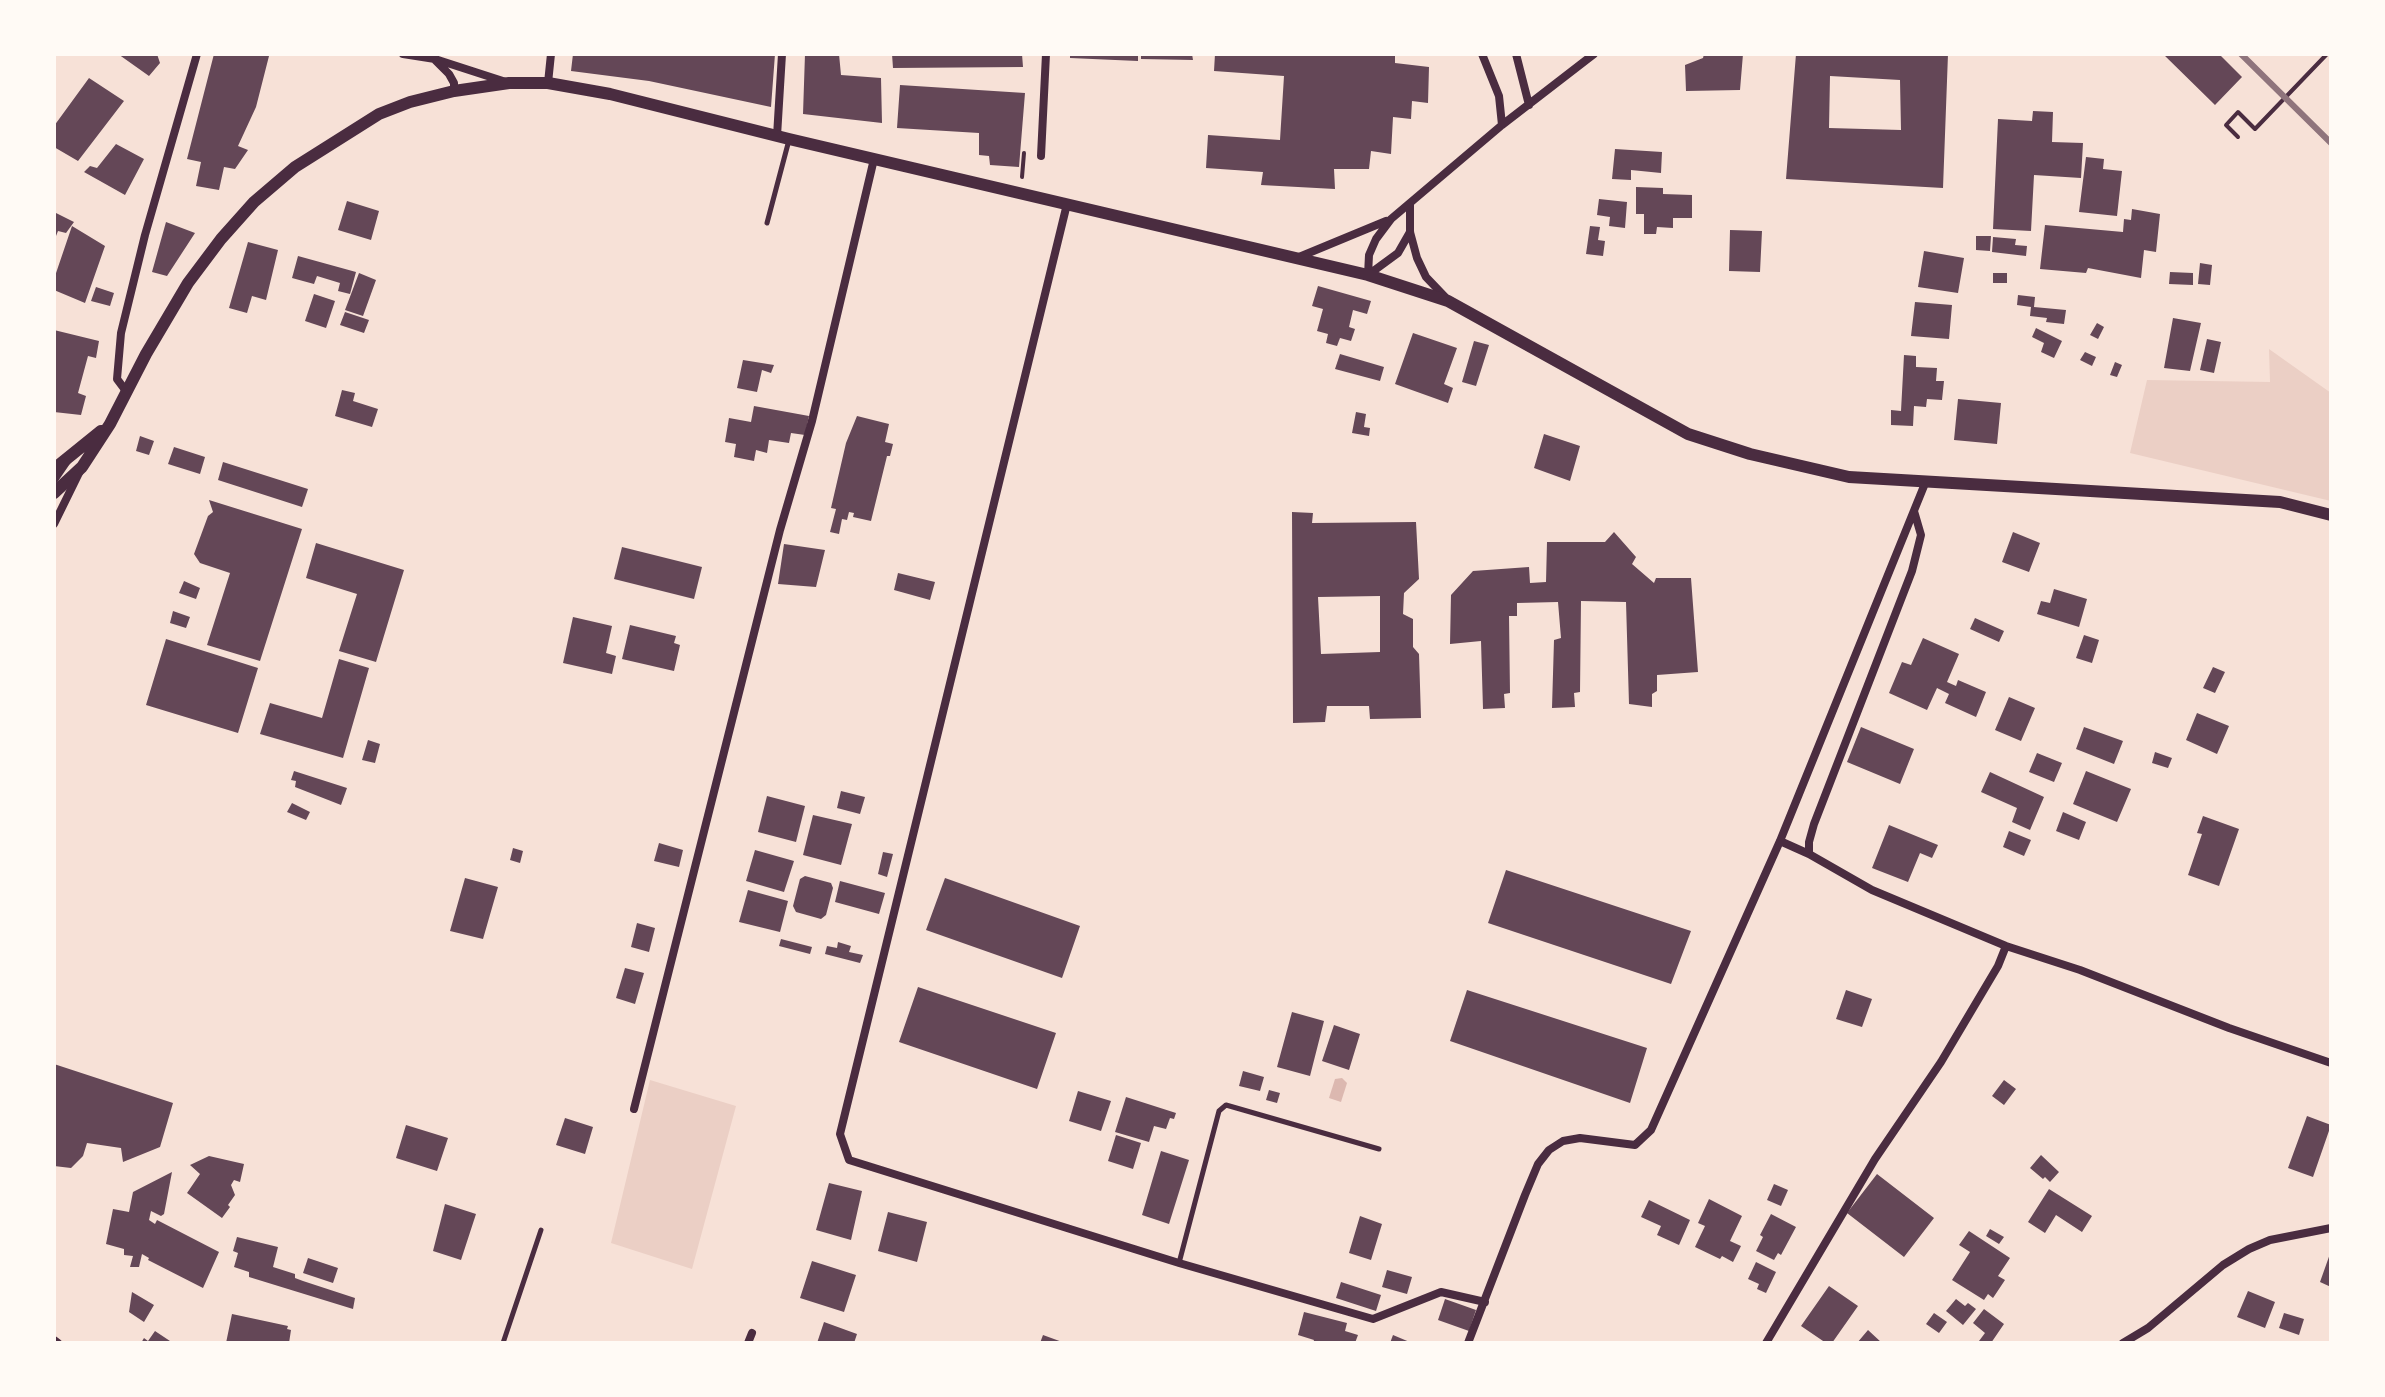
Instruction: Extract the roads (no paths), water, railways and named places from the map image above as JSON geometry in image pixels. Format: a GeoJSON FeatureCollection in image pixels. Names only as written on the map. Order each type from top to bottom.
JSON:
{"type":"FeatureCollection","features":[{"type":"Feature","properties":{"kind":"street"},"geometry":{"type":"LineString","coordinates":[[126,391],[117,379],[121,333],[145,235],[197,54]]}},
{"type":"Feature","properties":{"kind":"street"},"geometry":{"type":"LineString","coordinates":[[403,54],[435,59],[509,83]]}},
{"type":"Feature","properties":{"kind":"street"},"geometry":{"type":"LineString","coordinates":[[548,83],[551,54]]}},
{"type":"Feature","properties":{"kind":"street"},"geometry":{"type":"LineString","coordinates":[[782,54],[783,138]]}},
{"type":"Feature","properties":{"kind":"street"},"geometry":{"type":"LineString","coordinates":[[1041,156],[1046,54]]}},
{"type":"Feature","properties":{"kind":"street"},"geometry":{"type":"LineString","coordinates":[[1482,54],[1499,96],[1502,125]]}},
{"type":"Feature","properties":{"kind":"street"},"geometry":{"type":"LineString","coordinates":[[1516,54],[1529,105]]}},
{"type":"Feature","properties":{"kind":"street"},"geometry":{"type":"LineString","coordinates":[[1368,275],[1369,255],[1391,219],[1502,125],[1594,54]]}},
{"type":"Feature","properties":{"kind":"street"},"geometry":{"type":"LineString","coordinates":[[435,59],[449,74],[454,91]]}},
{"type":"Feature","properties":{"kind":"street"},"geometry":{"type":"LineString","coordinates":[[54,524],[82,467],[110,424],[188,283],[254,202],[295,167],[379,114],[454,91],[509,83],[548,83],[610,94],[783,138],[1368,275],[1448,301],[1688,434],[1714,445],[1849,477],[2280,502],[2331,515]]}},
{"type":"Feature","properties":{"kind":"street"},"geometry":{"type":"LineString","coordinates":[[634,1109],[780,530],[812,421],[874,159]]}},
{"type":"Feature","properties":{"kind":"street"},"geometry":{"type":"LineString","coordinates":[[1067,204],[840,1134],[849,1160],[1179,1263],[1373,1319],[1441,1292],[1485,1302]]}},
{"type":"Feature","properties":{"kind":"street"},"geometry":{"type":"LineString","coordinates":[[1410,204],[1410,232],[1417,258],[1426,277],[1448,301]]}},
{"type":"Feature","properties":{"kind":"street"},"geometry":{"type":"LineString","coordinates":[[1297,258],[1391,219]]}},
{"type":"Feature","properties":{"kind":"street"},"geometry":{"type":"LineString","coordinates":[[1368,275],[1398,253],[1410,232]]}},
{"type":"Feature","properties":{"kind":"street"},"geometry":{"type":"LineString","coordinates":[[54,469],[110,424]]}},
{"type":"Feature","properties":{"kind":"street"},"geometry":{"type":"LineString","coordinates":[[54,480],[69,457]]}},
{"type":"Feature","properties":{"kind":"street"},"geometry":{"type":"LineString","coordinates":[[54,493],[82,467]]}},
{"type":"Feature","properties":{"kind":"street"},"geometry":{"type":"LineString","coordinates":[[1468,1343],[1529,1184],[1549,1150],[1563,1141],[1580,1138],[1635,1145],[1651,1130],[1780,841],[1926,481]]}},
{"type":"Feature","properties":{"kind":"street"},"geometry":{"type":"LineString","coordinates":[[1809,854],[1814,824],[1912,571],[1921,535],[1914,510]]}},
{"type":"Feature","properties":{"kind":"street"},"geometry":{"type":"LineString","coordinates":[[1780,841],[1872,890],[2006,946],[2080,970],[2229,1028],[2331,1063]]}},
{"type":"Feature","properties":{"kind":"street"},"geometry":{"type":"LineString","coordinates":[[1766,1343],[1875,1159],[1948,1051],[1998,966],[2006,946]]}},
{"type":"Feature","properties":{"kind":"street"},"geometry":{"type":"LineString","coordinates":[[2123,1343],[2148,1328],[2223,1265],[2249,1249],[2270,1240],[2331,1228]]}},
{"type":"Feature","properties":{"kind":"street"},"geometry":{"type":"LineString","coordinates":[[748,1343],[752,1333]]}},
{"type":"Feature","properties":{"kind":"lane"},"geometry":{"type":"LineString","coordinates":[[767,223],[783,138]]}},
{"type":"Feature","properties":{"kind":"lane"},"geometry":{"type":"LineString","coordinates":[[1179,1263],[1219,1111],[1226,1105],[1379,1149]]}},
{"type":"Feature","properties":{"kind":"lane"},"geometry":{"type":"LineString","coordinates":[[503,1343],[541,1230]]}},
{"type":"Feature","properties":{"kind":"railway"},"geometry":{"type":"LineString","coordinates":[[2241,54],[2331,143]]}}]}
